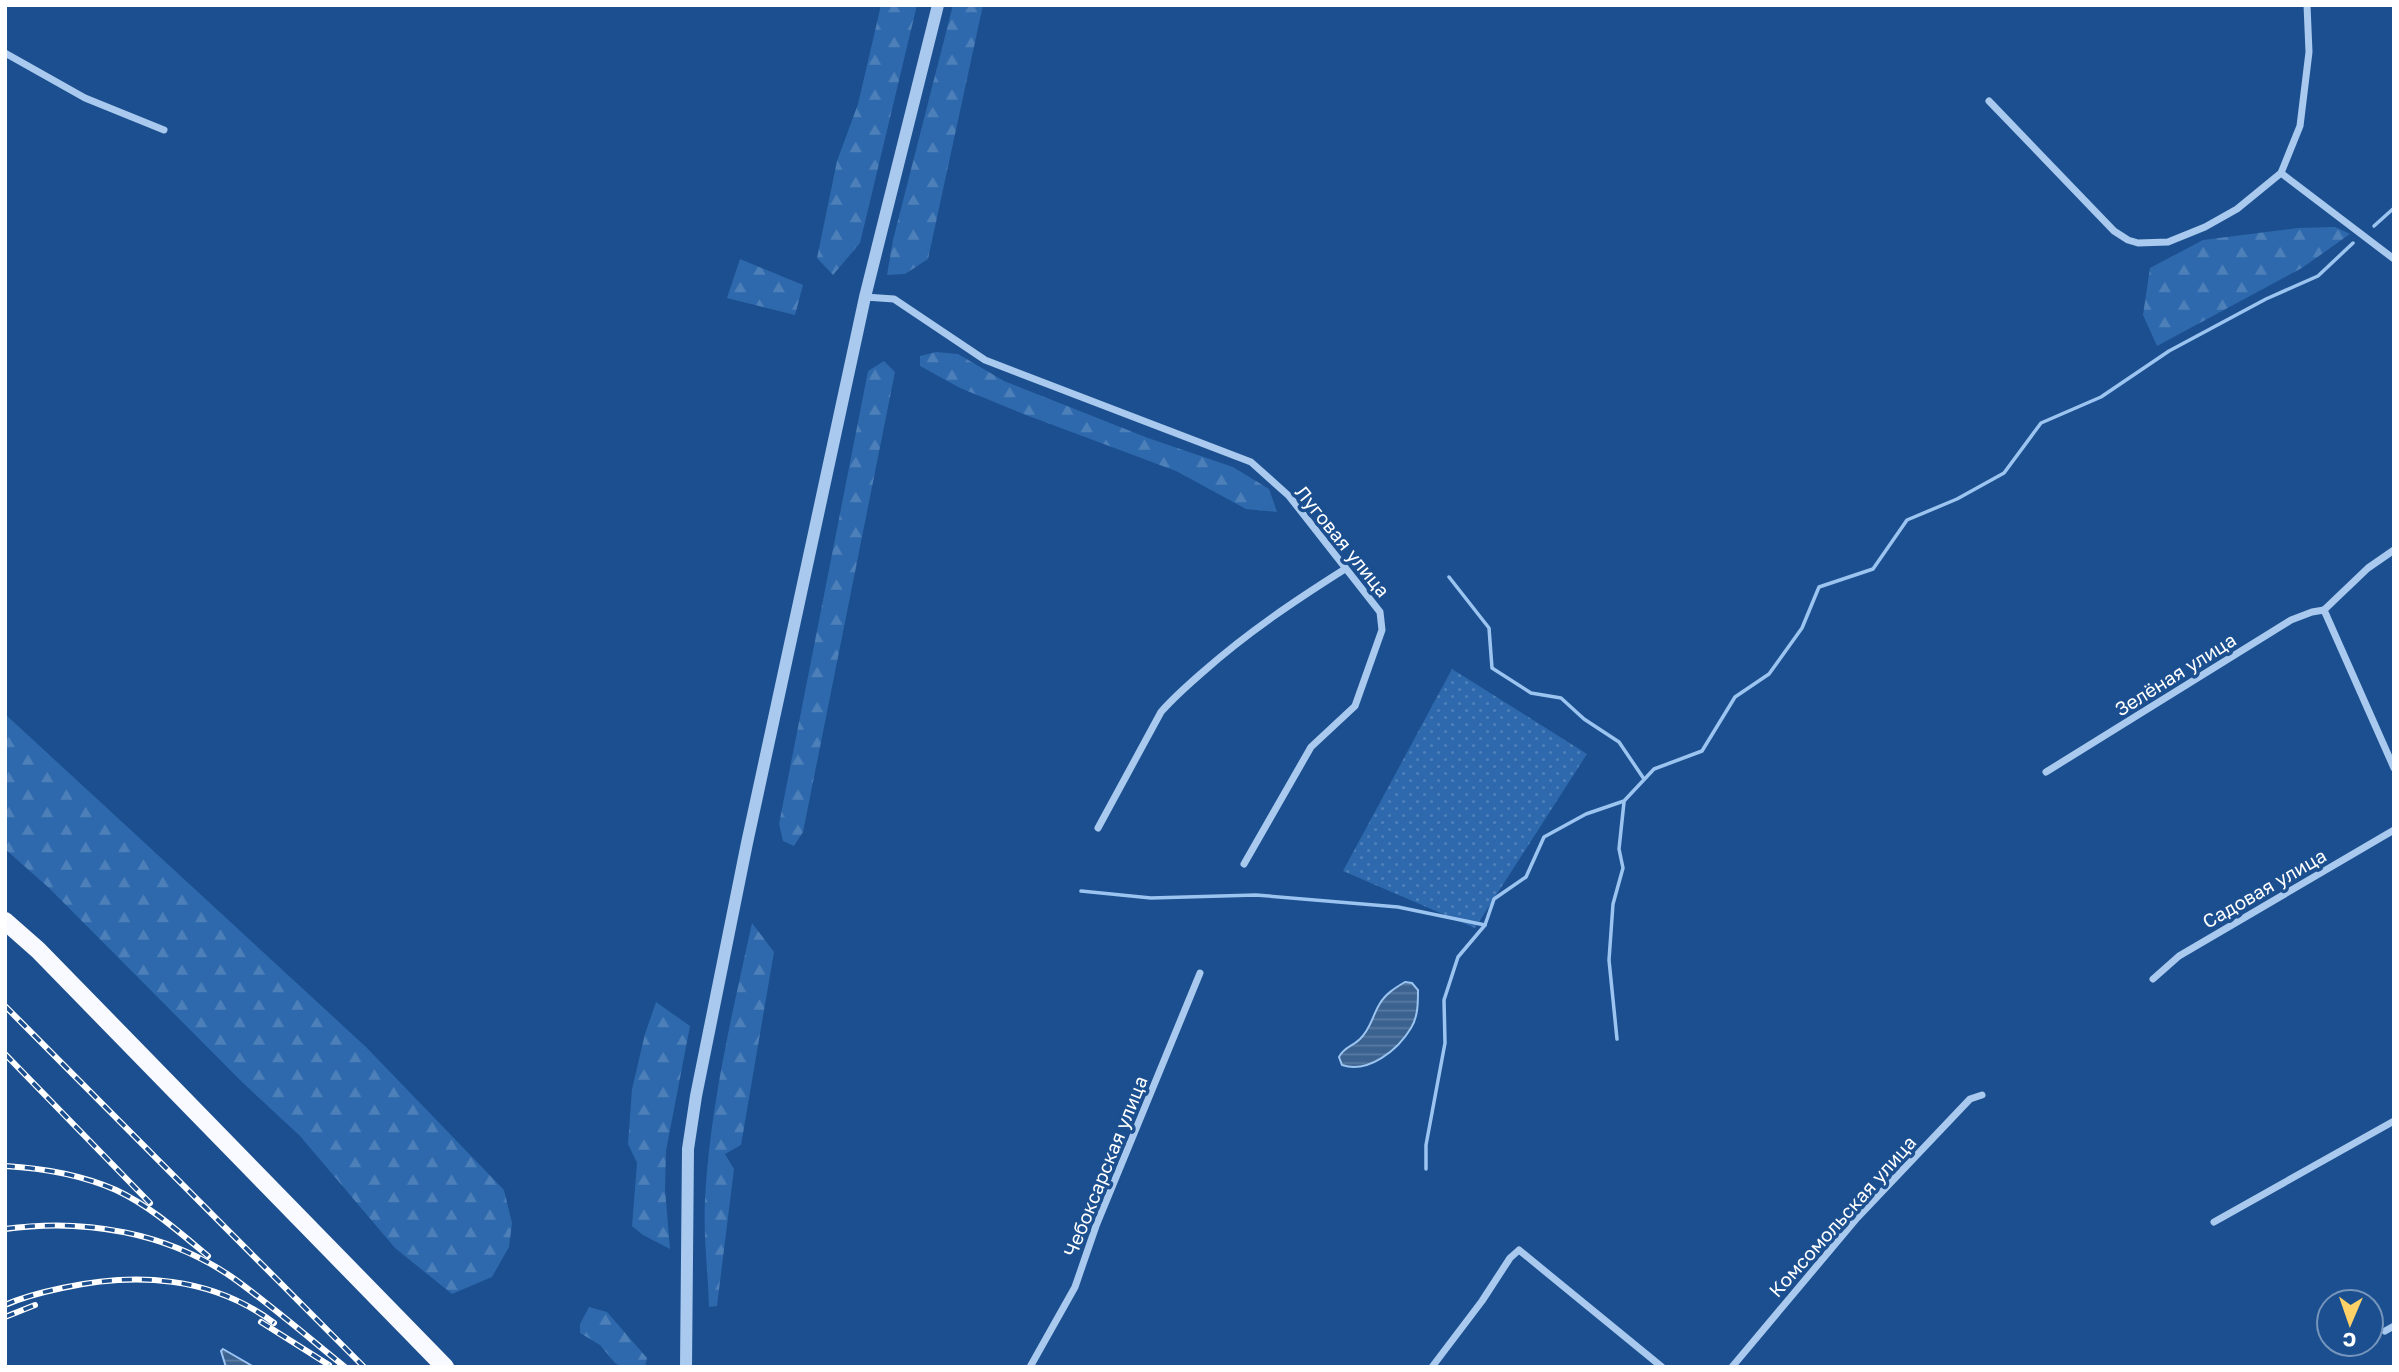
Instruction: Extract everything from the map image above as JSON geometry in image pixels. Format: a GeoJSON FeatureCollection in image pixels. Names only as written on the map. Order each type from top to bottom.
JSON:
{"type":"FeatureCollection","features":[{"type":"Feature","properties":{"kind":"highway"},"geometry":{"type":"LineString","coordinates":[[5,921],[38,950],[445,1367]]}},
{"type":"Feature","properties":{"kind":"street"},"geometry":{"type":"LineString","coordinates":[[686,1367],[688,1149],[696,1096],[747,843],[865,298],[938,5]]}},
{"type":"Feature","properties":{"kind":"street"},"geometry":{"type":"LineString","coordinates":[[1989,101],[2114,231],[2138,243],[2168,242],[2205,227],[2237,209],[2281,173],[2300,127],[2309,52],[2307,5]]}},
{"type":"Feature","properties":{"kind":"street"},"geometry":{"type":"LineString","coordinates":[[5,53],[85,99],[164,130]]}},
{"type":"Feature","properties":{"kind":"street"},"geometry":{"type":"LineString","coordinates":[[2281,173],[2394,259]]}},
{"type":"Feature","properties":{"kind":"street","name":"Луговая улица"},"geometry":{"type":"LineString","coordinates":[[865,298],[894,299],[985,360],[1251,461],[1289,496],[1380,612],[1382,630],[1355,706],[1311,747],[1244,864]]}},
{"type":"Feature","properties":{"kind":"street"},"geometry":{"type":"LineString","coordinates":[[2394,550],[2368,568],[2324,610],[2394,768]]}},
{"type":"Feature","properties":{"kind":"street"},"geometry":{"type":"LineString","coordinates":[[1098,828],[1148,736],[1172,699],[1224,653],[1279,611],[1345,569]]}},
{"type":"Feature","properties":{"kind":"street","name":"Зелёная улица"},"geometry":{"type":"LineString","coordinates":[[2046,772],[2291,620],[2324,610]]}},
{"type":"Feature","properties":{"kind":"street","name":"Садовая улица"},"geometry":{"type":"LineString","coordinates":[[2153,979],[2179,956],[2394,830]]}},
{"type":"Feature","properties":{"kind":"street","name":"Чебоксарская улица"},"geometry":{"type":"LineString","coordinates":[[1030,1367],[1075,1287],[1096,1226],[1200,973]]}},
{"type":"Feature","properties":{"kind":"street","name":"Комсомольская улица"},"geometry":{"type":"LineString","coordinates":[[1732,1367],[1857,1217],[1970,1099],[1982,1095]]}},
{"type":"Feature","properties":{"kind":"street"},"geometry":{"type":"LineString","coordinates":[[2214,1222],[2394,1121]]}},
{"type":"Feature","properties":{"kind":"street"},"geometry":{"type":"LineString","coordinates":[[1432,1367],[1482,1301],[1510,1258],[1519,1250],[1662,1367]]}},
{"type":"Feature","properties":{"kind":"street"},"geometry":{"type":"LineString","coordinates":[[2385,1331],[2394,1326]]}},
{"type":"Feature","properties":{"kind":"green space"},"geometry":{"type":"Polygon","coordinates":[[[881,5],[917,5],[860,243],[833,275],[817,258],[837,161],[858,104],[881,5]]]}},
{"type":"Feature","properties":{"kind":"green space"},"geometry":{"type":"Polygon","coordinates":[[[953,5],[983,5],[928,259],[905,274],[887,275],[893,240],[953,5]]]}},
{"type":"Feature","properties":{"kind":"green space"},"geometry":{"type":"Polygon","coordinates":[[[2335,227],[2350,234],[2302,268],[2157,346],[2143,315],[2150,268],[2203,240],[2298,228],[2335,227]]]}},
{"type":"Feature","properties":{"kind":"green space"},"geometry":{"type":"Polygon","coordinates":[[[740,259],[803,285],[795,315],[727,298],[740,259]]]}},
{"type":"Feature","properties":{"kind":"green space"},"geometry":{"type":"Polygon","coordinates":[[[936,352],[958,354],[1004,381],[1148,438],[1233,467],[1269,489],[1277,512],[1246,509],[1176,471],[960,388],[920,366],[920,356],[936,352]]]}},
{"type":"Feature","properties":{"kind":"green space"},"geometry":{"type":"Polygon","coordinates":[[[884,361],[895,372],[803,832],[794,846],[783,841],[779,824],[868,371],[884,361]]]}},
{"type":"Feature","properties":{"kind":"green space"},"geometry":{"type":"Polygon","coordinates":[[[1452,669],[1587,754],[1475,928],[1343,871],[1452,669]]]}},
{"type":"Feature","properties":{"kind":"green space"},"geometry":{"type":"Polygon","coordinates":[[[5,714],[366,1047],[504,1190],[512,1223],[509,1247],[492,1277],[452,1294],[395,1248],[300,1136],[242,1082],[49,888],[5,849],[5,714]]]}},
{"type":"Feature","properties":{"kind":"green space"},"geometry":{"type":"Polygon","coordinates":[[[752,923],[774,952],[741,1145],[725,1154],[734,1169],[717,1306],[709,1307],[705,1226],[708,1164],[723,1060],[752,923]]]}},
{"type":"Feature","properties":{"kind":"green space"},"geometry":{"type":"Polygon","coordinates":[[[656,1002],[690,1026],[666,1151],[665,1189],[670,1249],[632,1226],[637,1163],[628,1144],[632,1089],[656,1002]]]}},
{"type":"Feature","properties":{"kind":"green space"},"geometry":{"type":"Polygon","coordinates":[[[589,1307],[607,1312],[647,1358],[645,1367],[622,1367],[615,1363],[600,1345],[580,1333],[580,1324],[589,1307]]]}},
{"type":"Feature","properties":{"kind":"shaded area"},"geometry":{"type":"Polygon","coordinates":[[[1405,982],[1412,983],[1418,990],[1418,1005],[1415,1019],[1405,1036],[1390,1052],[1372,1063],[1352,1067],[1342,1065],[1339,1057],[1341,1054],[1364,1035],[1384,998],[1405,982]]]}},
{"type":"Feature","properties":{"kind":"shaded area"},"geometry":{"type":"Polygon","coordinates":[[[223,1349],[254,1367],[226,1367],[221,1351],[223,1349]]]}},
{"type":"Feature","properties":{"kind":"waterway"},"geometry":{"type":"LineString","coordinates":[[2374,226],[2394,208]]}},
{"type":"Feature","properties":{"kind":"waterway"},"geometry":{"type":"LineString","coordinates":[[1081,891],[1151,898],[1256,895],[1398,907],[1485,925],[1494,899],[1526,877],[1544,837],[1586,814],[1624,801],[1654,769],[1702,751],[1735,697],[1769,674],[1802,628],[1819,587],[1873,569],[1907,520],[1957,499],[2004,473],[2041,423],[2101,397],[2169,351],[2266,299],[2318,276],[2353,243]]}},
{"type":"Feature","properties":{"kind":"waterway"},"geometry":{"type":"LineString","coordinates":[[1449,577],[1489,628],[1492,668],[1531,693],[1561,698],[1584,719],[1619,742],[1644,779]]}},
{"type":"Feature","properties":{"kind":"waterway"},"geometry":{"type":"LineString","coordinates":[[1617,1039],[1609,960],[1613,904],[1623,868],[1619,849],[1624,802]]}},
{"type":"Feature","properties":{"kind":"waterway"},"geometry":{"type":"LineString","coordinates":[[1426,1169],[1426,1145],[1445,1043],[1444,1000],[1458,957],[1485,925]]}},
{"type":"Feature","properties":{"kind":"railway"},"geometry":{"type":"LineString","coordinates":[[5,1006],[364,1367]]}},
{"type":"Feature","properties":{"kind":"railway"},"geometry":{"type":"LineString","coordinates":[[5,1054],[150,1203]]}},
{"type":"Feature","properties":{"kind":"railway"},"geometry":{"type":"LineString","coordinates":[[5,1166],[61,1173],[116,1190],[152,1212],[208,1256]]}},
{"type":"Feature","properties":{"kind":"railway"},"geometry":{"type":"LineString","coordinates":[[5,1229],[35,1226],[95,1228],[125,1232],[183,1250],[236,1280],[345,1367]]}},
{"type":"Feature","properties":{"kind":"railway"},"geometry":{"type":"LineString","coordinates":[[5,1305],[62,1288],[117,1280],[145,1280],[199,1287],[225,1295],[274,1323]]}},
{"type":"Feature","properties":{"kind":"railway"},"geometry":{"type":"LineString","coordinates":[[5,1317],[35,1305]]}},
{"type":"Feature","properties":{"kind":"railway"},"geometry":{"type":"LineString","coordinates":[[261,1322],[329,1365]]}}]}
